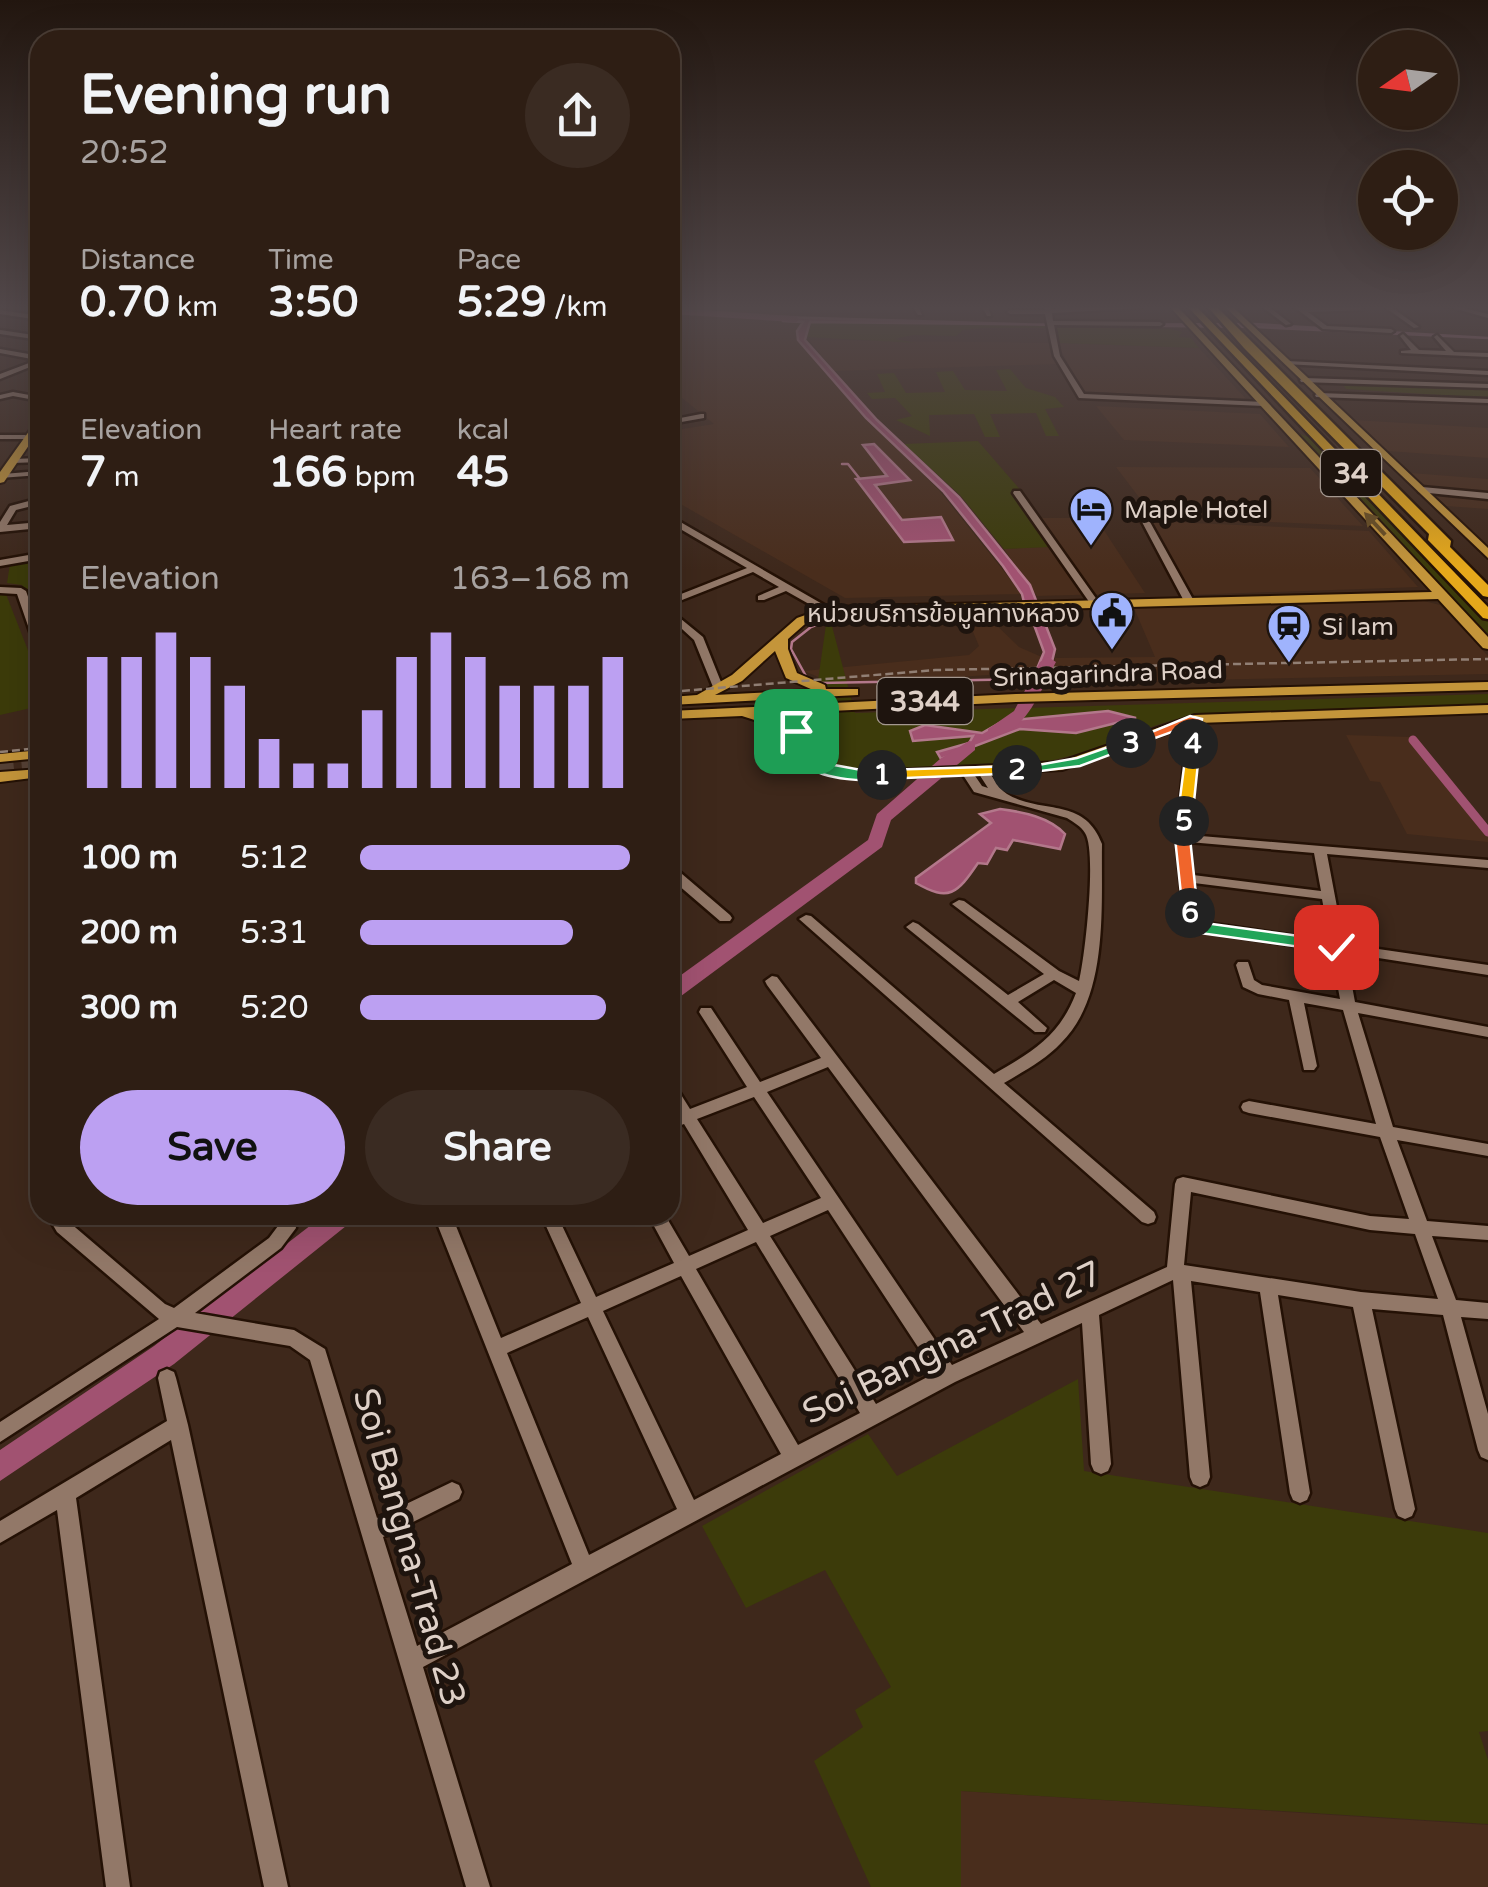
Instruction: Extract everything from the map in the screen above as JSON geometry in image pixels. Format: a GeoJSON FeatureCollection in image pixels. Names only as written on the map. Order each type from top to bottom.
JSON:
{"type":"FeatureCollection","features":[{"type":"Feature","properties":{"kind":"highway","name":"34"},"geometry":{"type":"LineString","coordinates":[[1276,394],[1488,615]]}},
{"type":"Feature","properties":{"kind":"highway"},"geometry":{"type":"LineString","coordinates":[[1280,394],[1488,606]]}},
{"type":"Feature","properties":{"kind":"highway"},"geometry":{"type":"LineString","coordinates":[[1295,394],[1488,587]]}},
{"type":"Feature","properties":{"kind":"highway","name":"34"},"geometry":{"type":"LineString","coordinates":[[1302,394],[1488,587]]}},
{"type":"Feature","properties":{"kind":"highway"},"geometry":{"type":"LineString","coordinates":[[1322,397],[1332,428]]}},
{"type":"Feature","properties":{"kind":"highway"},"geometry":{"type":"LineString","coordinates":[[1276,417],[1320,440]]}},
{"type":"Feature","properties":{"kind":"main road","name":"34"},"geometry":{"type":"LineString","coordinates":[[1255,394],[1488,645]]}},
{"type":"Feature","properties":{"kind":"main road","name":"34"},"geometry":{"type":"LineString","coordinates":[[1319,394],[1488,554]]}},
{"type":"Feature","properties":{"kind":"main road"},"geometry":{"type":"LineString","coordinates":[[5,469],[30,434]]}},
{"type":"Feature","properties":{"kind":"main road"},"geometry":{"type":"LineString","coordinates":[[695,699],[737,678],[801,621],[828,612],[1442,595]]}},
{"type":"Feature","properties":{"kind":"main road"},"geometry":{"type":"LineString","coordinates":[[782,636],[781,649],[790,675],[839,699]]}},
{"type":"Feature","properties":{"kind":"main road","name":"Srinagarindra Road"},"geometry":{"type":"LineString","coordinates":[[1357,685],[1488,678]]}},
{"type":"Feature","properties":{"kind":"main road","name":"Srinagarindra Road"},"geometry":{"type":"LineString","coordinates":[[680,701],[1357,685],[1488,686]]}},
{"type":"Feature","properties":{"kind":"main road"},"geometry":{"type":"LineString","coordinates":[[796,746],[796,731],[802,722],[839,699]]}},
{"type":"Feature","properties":{"kind":"main road","name":"Srinagarindra Road"},"geometry":{"type":"LineString","coordinates":[[680,714],[839,699]]}},
{"type":"Feature","properties":{"kind":"main road"},"geometry":{"type":"LineString","coordinates":[[722,712],[768,718],[813,765],[836,772],[915,774],[1080,762],[1195,719],[1488,709]]}},
{"type":"Feature","properties":{"kind":"main road"},"geometry":{"type":"LineString","coordinates":[[0,758],[30,755]]}},
{"type":"Feature","properties":{"kind":"main road"},"geometry":{"type":"LineString","coordinates":[[0,777],[30,774]]}},
{"type":"Feature","properties":{"kind":"street"},"geometry":{"type":"LineString","coordinates":[[1081,394],[1264,404]]}},
{"type":"Feature","properties":{"kind":"street"},"geometry":{"type":"LineString","coordinates":[[1322,397],[1488,401]]}},
{"type":"Feature","properties":{"kind":"street"},"geometry":{"type":"LineString","coordinates":[[680,420],[701,416]]}},
{"type":"Feature","properties":{"kind":"street"},"geometry":{"type":"LineString","coordinates":[[0,437],[30,429]]}},
{"type":"Feature","properties":{"kind":"street"},"geometry":{"type":"LineString","coordinates":[[5,469],[30,463]]}},
{"type":"Feature","properties":{"kind":"street"},"geometry":{"type":"LineString","coordinates":[[5,469],[30,472]]}},
{"type":"Feature","properties":{"kind":"street"},"geometry":{"type":"LineString","coordinates":[[1017,493],[1095,604]]}},
{"type":"Feature","properties":{"kind":"street"},"geometry":{"type":"LineString","coordinates":[[1427,494],[1488,500]]}},
{"type":"Feature","properties":{"kind":"street"},"geometry":{"type":"LineString","coordinates":[[1,527],[16,506],[30,504]]}},
{"type":"Feature","properties":{"kind":"street"},"geometry":{"type":"LineString","coordinates":[[1146,522],[1189,601]]}},
{"type":"Feature","properties":{"kind":"street"},"geometry":{"type":"LineString","coordinates":[[1,527],[30,525]]}},
{"type":"Feature","properties":{"kind":"street"},"geometry":{"type":"LineString","coordinates":[[680,525],[828,612]]}},
{"type":"Feature","properties":{"kind":"street"},"geometry":{"type":"LineString","coordinates":[[0,564],[30,558]]}},
{"type":"Feature","properties":{"kind":"street"},"geometry":{"type":"LineString","coordinates":[[680,598],[754,568]]}},
{"type":"Feature","properties":{"kind":"street"},"geometry":{"type":"LineString","coordinates":[[762,598],[786,587]]}},
{"type":"Feature","properties":{"kind":"street"},"geometry":{"type":"LineString","coordinates":[[0,590],[19,590],[30,619]]}},
{"type":"Feature","properties":{"kind":"street"},"geometry":{"type":"LineString","coordinates":[[680,623],[699,639],[718,688]]}},
{"type":"Feature","properties":{"kind":"street"},"geometry":{"type":"LineString","coordinates":[[1195,719],[1182,838],[1185,878],[1196,926],[1488,970]]}},
{"type":"Feature","properties":{"kind":"street"},"geometry":{"type":"LineString","coordinates":[[975,772],[1000,794],[1081,819],[1094,832],[1094,914],[1083,990],[1074,1017],[1056,1040],[994,1082]]}},
{"type":"Feature","properties":{"kind":"street"},"geometry":{"type":"LineString","coordinates":[[1182,838],[1488,864]]}},
{"type":"Feature","properties":{"kind":"street"},"geometry":{"type":"LineString","coordinates":[[1320,850],[1348,1004],[1387,1134],[1450,1308],[1488,1450]]}},
{"type":"Feature","properties":{"kind":"street"},"geometry":{"type":"LineString","coordinates":[[1185,878],[1328,896]]}},
{"type":"Feature","properties":{"kind":"street"},"geometry":{"type":"LineString","coordinates":[[680,880],[725,918]]}},
{"type":"Feature","properties":{"kind":"street"},"geometry":{"type":"LineString","coordinates":[[959,904],[1054,974],[1083,990]]}},
{"type":"Feature","properties":{"kind":"street"},"geometry":{"type":"LineString","coordinates":[[806,918],[1148,1217]]}},
{"type":"Feature","properties":{"kind":"street"},"geometry":{"type":"LineString","coordinates":[[913,927],[1040,1028]]}},
{"type":"Feature","properties":{"kind":"street"},"geometry":{"type":"LineString","coordinates":[[1243,964],[1252,987],[1488,1032]]}},
{"type":"Feature","properties":{"kind":"street"},"geometry":{"type":"LineString","coordinates":[[1007,1002],[1054,974]]}},
{"type":"Feature","properties":{"kind":"street"},"geometry":{"type":"LineString","coordinates":[[772,981],[1037,1334]]}},
{"type":"Feature","properties":{"kind":"street"},"geometry":{"type":"LineString","coordinates":[[1296,996],[1308,1066]]}},
{"type":"Feature","properties":{"kind":"street"},"geometry":{"type":"LineString","coordinates":[[706,1012],[948,1376]]}},
{"type":"Feature","properties":{"kind":"street"},"geometry":{"type":"LineString","coordinates":[[680,1118],[832,1060]]}},
{"type":"Feature","properties":{"kind":"street"},"geometry":{"type":"LineString","coordinates":[[1249,1107],[1488,1150]]}},
{"type":"Feature","properties":{"kind":"street"},"geometry":{"type":"LineString","coordinates":[[680,1122],[759,1233],[873,1416]]}},
{"type":"Feature","properties":{"kind":"street"},"geometry":{"type":"LineString","coordinates":[[1200,1478],[1178,1272],[1180,1186],[1186,1183],[1341,1218],[1488,1233]]}},
{"type":"Feature","properties":{"kind":"street"},"geometry":{"type":"LineString","coordinates":[[496,1350],[831,1201]]}},
{"type":"Feature","properties":{"kind":"street"},"geometry":{"type":"LineString","coordinates":[[62,1225],[160,1310],[182,1320]]}},
{"type":"Feature","properties":{"kind":"street"},"geometry":{"type":"LineString","coordinates":[[0,1432],[182,1320],[275,1243],[285,1225]]}},
{"type":"Feature","properties":{"kind":"street"},"geometry":{"type":"LineString","coordinates":[[447,1225],[584,1570]]}},
{"type":"Feature","properties":{"kind":"street"},"geometry":{"type":"LineString","coordinates":[[554,1225],[689,1513]]}},
{"type":"Feature","properties":{"kind":"street"},"geometry":{"type":"LineString","coordinates":[[661,1225],[794,1458]]}},
{"type":"Feature","properties":{"kind":"street"},"geometry":{"type":"LineString","coordinates":[[1178,1272],[1362,1300],[1488,1311]]}},
{"type":"Feature","properties":{"kind":"street","name":"Soi Bangna-Trad 27"},"geometry":{"type":"LineString","coordinates":[[409,1662],[948,1376],[1178,1272]]}},
{"type":"Feature","properties":{"kind":"street"},"geometry":{"type":"LineString","coordinates":[[1268,1287],[1300,1493]]}},
{"type":"Feature","properties":{"kind":"street"},"geometry":{"type":"LineString","coordinates":[[1362,1300],[1405,1509]]}},
{"type":"Feature","properties":{"kind":"street"},"geometry":{"type":"LineString","coordinates":[[1090,1309],[1100,1464]]}},
{"type":"Feature","properties":{"kind":"street","name":"Soi Bangna-Trad 23"},"geometry":{"type":"LineString","coordinates":[[182,1320],[294,1338],[318,1355],[478,1887]]}},
{"type":"Feature","properties":{"kind":"street"},"geometry":{"type":"LineString","coordinates":[[167,1378],[276,1887]]}},
{"type":"Feature","properties":{"kind":"street"},"geometry":{"type":"LineString","coordinates":[[0,1532],[178,1425]]}},
{"type":"Feature","properties":{"kind":"street"},"geometry":{"type":"LineString","coordinates":[[65,1492],[118,1887]]}},
{"type":"Feature","properties":{"kind":"street"},"geometry":{"type":"LineString","coordinates":[[370,1532],[452,1492]]}},
{"type":"Feature","properties":{"kind":"shaded area"},"geometry":{"type":"Polygon","coordinates":[[[680,394],[845,394],[938,489],[1022,594],[845,598],[680,504],[680,429],[714,424],[680,394]]]}},
{"type":"Feature","properties":{"kind":"shaded area"},"geometry":{"type":"Polygon","coordinates":[[[845,394],[854,394],[959,497],[1030,585],[1055,649],[1047,683],[1031,683],[1044,652],[1022,594],[1003,566],[943,491],[845,394]]]}},
{"type":"Feature","properties":{"kind":"shaded area"},"geometry":{"type":"Polygon","coordinates":[[[868,394],[1046,394],[1055,397],[1064,407],[1045,409],[1059,436],[1046,436],[1036,413],[990,414],[1000,437],[985,437],[974,414],[929,415],[930,436],[896,420],[912,416],[895,398],[872,399],[868,394]]]}},
{"type":"Feature","properties":{"kind":"shaded area"},"geometry":{"type":"Polygon","coordinates":[[[1133,394],[1242,394],[1248,401],[1133,394]]]}},
{"type":"Feature","properties":{"kind":"shaded area"},"geometry":{"type":"Polygon","coordinates":[[[1426,394],[1488,394],[1488,398],[1426,394]]]}},
{"type":"Feature","properties":{"kind":"shaded area"},"geometry":{"type":"Polygon","coordinates":[[[1096,406],[1260,414],[1289,447],[1124,440],[1096,406]]]}},
{"type":"Feature","properties":{"kind":"shaded area"},"geometry":{"type":"Polygon","coordinates":[[[1354,420],[1488,428],[1488,458],[1387,451],[1354,420]]]}},
{"type":"Feature","properties":{"kind":"shaded area"},"geometry":{"type":"Polygon","coordinates":[[[1295,432],[1314,439],[1488,617],[1488,640],[1295,432]]]}},
{"type":"Feature","properties":{"kind":"shaded area"},"geometry":{"type":"Polygon","coordinates":[[[978,441],[1022,492],[1014,493],[1050,547],[1004,549],[961,496],[904,444],[978,441]]]}},
{"type":"Feature","properties":{"kind":"shaded area"},"geometry":{"type":"Polygon","coordinates":[[[874,444],[910,480],[875,485],[902,520],[941,517],[953,540],[904,542],[856,479],[887,476],[863,445],[874,444]]]}},
{"type":"Feature","properties":{"kind":"shaded area"},"geometry":{"type":"Polygon","coordinates":[[[1116,467],[1310,468],[1363,526],[1154,517],[1116,467]]]}},
{"type":"Feature","properties":{"kind":"shaded area"},"geometry":{"type":"Polygon","coordinates":[[[1411,473],[1488,479],[1488,509],[1446,506],[1411,473]]]}},
{"type":"Feature","properties":{"kind":"shaded area"},"geometry":{"type":"Polygon","coordinates":[[[1040,518],[1096,518],[1145,593],[1037,596],[1004,549],[1061,546],[1040,518]]]}},
{"type":"Feature","properties":{"kind":"shaded area"},"geometry":{"type":"Polygon","coordinates":[[[1149,521],[1369,531],[1418,587],[1189,595],[1149,521]]]}},
{"type":"Feature","properties":{"kind":"shaded area"},"geometry":{"type":"Polygon","coordinates":[[[30,560],[30,604],[22,585],[7,583],[10,564],[30,560]]]}},
{"type":"Feature","properties":{"kind":"shaded area"},"geometry":{"type":"Polygon","coordinates":[[[4,589],[30,655],[30,708],[0,715],[0,590],[4,589]]]}},
{"type":"Feature","properties":{"kind":"shaded area"},"geometry":{"type":"Polygon","coordinates":[[[1420,600],[1440,605],[1488,656],[1488,674],[1047,683],[1055,658],[1155,657],[1134,608],[1420,600]]]}},
{"type":"Feature","properties":{"kind":"shaded area"},"geometry":{"type":"Polygon","coordinates":[[[828,611],[855,713],[1488,694],[1488,705],[1189,716],[1074,755],[1032,764],[951,771],[842,769],[810,752],[803,738],[812,722],[828,611]]]}},
{"type":"Feature","properties":{"kind":"shaded area"},"geometry":{"type":"Polygon","coordinates":[[[966,615],[986,615],[1019,647],[1044,658],[1034,672],[854,684],[830,682],[804,671],[969,655],[979,646],[966,615]]]}},
{"type":"Feature","properties":{"kind":"shaded area"},"geometry":{"type":"Polygon","coordinates":[[[1108,711],[1136,718],[1076,733],[1020,729],[941,759],[937,752],[969,743],[973,736],[913,741],[910,731],[925,725],[982,733],[1003,721],[1108,711]]]}},
{"type":"Feature","properties":{"kind":"shaded area"},"geometry":{"type":"Polygon","coordinates":[[[1346,735],[1409,737],[1488,834],[1488,842],[1407,834],[1380,782],[1370,781],[1346,735]]]}},
{"type":"Feature","properties":{"kind":"shaded area"},"geometry":{"type":"Polygon","coordinates":[[[1000,809],[1051,823],[1065,834],[1060,849],[1013,840],[1007,850],[996,848],[987,864],[978,863],[952,892],[937,892],[916,883],[916,878],[991,823],[980,814],[1000,809]]]}},
{"type":"Feature","properties":{"kind":"shaded area"},"geometry":{"type":"Polygon","coordinates":[[[1078,1379],[1084,1471],[1488,1533],[1488,1731],[1479,1732],[1488,1760],[1488,1824],[961,1791],[961,1887],[871,1887],[814,1761],[863,1727],[855,1710],[891,1687],[825,1570],[746,1608],[702,1526],[868,1434],[897,1476],[1078,1379]]]}},
{"type":"Feature","properties":{"kind":"shaded area"},"geometry":{"type":"Polygon","coordinates":[[[961,1791],[1488,1825],[1488,1887],[961,1887],[961,1791]]]}},
{"type":"Feature","properties":{"kind":"waterway"},"geometry":{"type":"LineString","coordinates":[[842,464],[848,464],[860,479]]}},
{"type":"Feature","properties":{"kind":"waterway"},"geometry":{"type":"LineString","coordinates":[[807,678],[791,649],[792,642],[811,627],[834,618],[1064,612]]}},
{"type":"Feature","properties":{"kind":"waterway"},"geometry":{"type":"LineString","coordinates":[[994,732],[1020,714],[1048,662]]}},
{"type":"Feature","properties":{"kind":"waterway"},"geometry":{"type":"LineString","coordinates":[[820,683],[1035,679]]}},
{"type":"Feature","properties":{"kind":"waterway"},"geometry":{"type":"LineString","coordinates":[[1413,740],[1488,832]]}},
{"type":"Feature","properties":{"kind":"waterway"},"geometry":{"type":"LineString","coordinates":[[680,987],[876,843],[883,818],[969,746]]}},
{"type":"Feature","properties":{"kind":"waterway"},"geometry":{"type":"LineString","coordinates":[[0,1467],[164,1355],[329,1225]]}},
{"type":"Feature","properties":{"kind":"tunnel"},"geometry":{"type":"LineString","coordinates":[[0,770],[30,767]]}},
{"type":"Feature","properties":{"kind":"railway"},"geometry":{"type":"LineString","coordinates":[[680,691],[935,670],[1488,659]]}},
{"type":"Feature","properties":{"kind":"railway"},"geometry":{"type":"LineString","coordinates":[[0,752],[30,749]]}},
{"type":"Feature","properties":{"kind":"place","name":"Maple Hotel"},"geometry":{"type":"Point","coordinates":[1091,547]}},
{"type":"Feature","properties":{"kind":"place","name":"หน่วยบริการข้อมูลทางหลวง"},"geometry":{"type":"Point","coordinates":[1112,651]}},
{"type":"Feature","properties":{"kind":"place","name":"Si Iam"},"geometry":{"type":"Point","coordinates":[1289,664]}},
{"type":"Feature","properties":{"kind":"route"},"geometry":{"type":"LineString","coordinates":[[796,731],[796,746],[813,765],[836,772],[915,774],[1062,766],[1195,719],[1182,838],[1193,922],[1200,928],[1336,947]]}}]}
